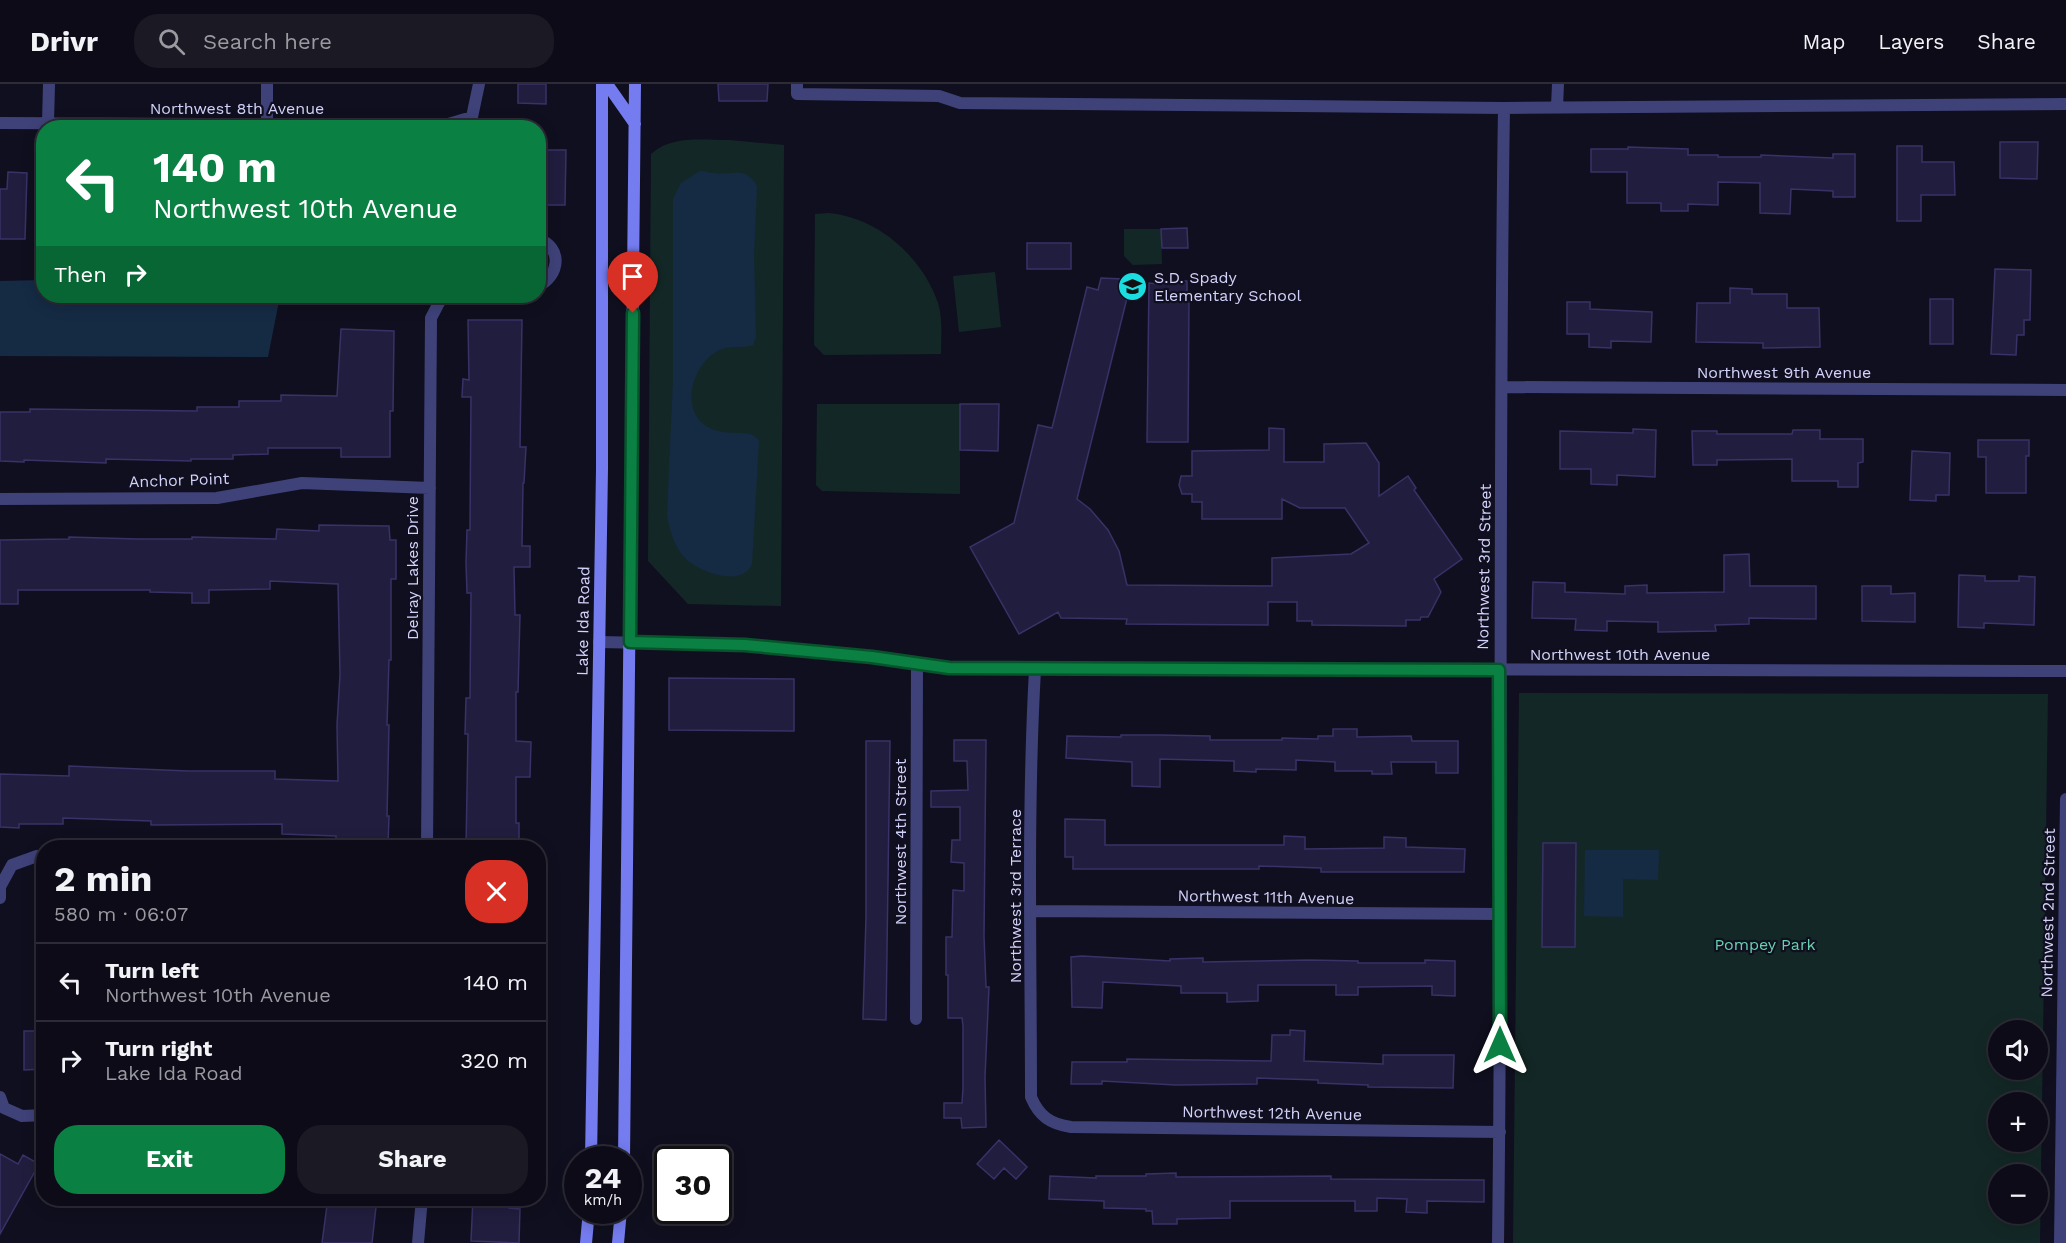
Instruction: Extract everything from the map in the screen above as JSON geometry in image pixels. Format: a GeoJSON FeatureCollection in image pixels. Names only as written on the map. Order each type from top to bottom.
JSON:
{"type":"FeatureCollection","features":[{"type":"Feature","properties":{"kind":"street"},"geometry":{"type":"LineString","coordinates":[[48,120],[49,84]]}},
{"type":"Feature","properties":{"kind":"street"},"geometry":{"type":"LineString","coordinates":[[267,84],[267,120]]}},
{"type":"Feature","properties":{"kind":"street","name":"Northwest 8th Avenue"},"geometry":{"type":"LineString","coordinates":[[463,120],[472,117],[479,84]]}},
{"type":"Feature","properties":{"kind":"street"},"geometry":{"type":"LineString","coordinates":[[604,84],[635,124]]}},
{"type":"Feature","properties":{"kind":"street","name":"Lake Ida Road"},"geometry":{"type":"LineString","coordinates":[[591,1146],[602,469],[604,84]]}},
{"type":"Feature","properties":{"kind":"street"},"geometry":{"type":"LineString","coordinates":[[624,1146],[635,84]]}},
{"type":"Feature","properties":{"kind":"street"},"geometry":{"type":"LineString","coordinates":[[1557,107],[1558,84]]}},
{"type":"Feature","properties":{"kind":"street"},"geometry":{"type":"LineString","coordinates":[[797,89],[939,90],[960,103],[1504,108],[2060,104],[2066,114]]}},
{"type":"Feature","properties":{"kind":"street","name":"Northwest 3rd Street"},"geometry":{"type":"LineString","coordinates":[[1498,1243],[1501,914],[1499,670],[1504,108]]}},
{"type":"Feature","properties":{"kind":"street","name":"Northwest 8th Avenue"},"geometry":{"type":"LineString","coordinates":[[0,123],[36,123]]}},
{"type":"Feature","properties":{"kind":"street"},"geometry":{"type":"LineString","coordinates":[[546,242],[550,244],[557,260],[552,276],[546,282]]}},
{"type":"Feature","properties":{"kind":"street","name":"Delray Lakes Drive"},"geometry":{"type":"LineString","coordinates":[[427,840],[431,318],[439,303]]}},
{"type":"Feature","properties":{"kind":"street","name":"Northwest 9th Avenue"},"geometry":{"type":"LineString","coordinates":[[1502,387],[2066,390]]}},
{"type":"Feature","properties":{"kind":"street","name":"Anchor Point"},"geometry":{"type":"LineString","coordinates":[[0,499],[217,498],[302,483],[429,488]]}},
{"type":"Feature","properties":{"kind":"street","name":"Northwest 10th Avenue"},"geometry":{"type":"LineString","coordinates":[[598,642],[756,646],[872,657],[949,668],[1035,670],[2066,672]]}},
{"type":"Feature","properties":{"kind":"street","name":"Northwest 4th Street"},"geometry":{"type":"LineString","coordinates":[[916,1019],[917,664]]}},
{"type":"Feature","properties":{"kind":"street","name":"Northwest 3rd Terrace"},"geometry":{"type":"LineString","coordinates":[[1035,670],[1031,1097],[1036,1109],[1045,1119]]}},
{"type":"Feature","properties":{"kind":"street","name":"Northwest 2nd Street"},"geometry":{"type":"LineString","coordinates":[[2062,1239],[2066,800]]}},
{"type":"Feature","properties":{"kind":"street"},"geometry":{"type":"LineString","coordinates":[[0,898],[0,887],[12,865],[36,856]]}},
{"type":"Feature","properties":{"kind":"street","name":"Northwest 11th Avenue"},"geometry":{"type":"LineString","coordinates":[[1031,911],[1501,914]]}},
{"type":"Feature","properties":{"kind":"street"},"geometry":{"type":"LineString","coordinates":[[0,1096],[4,1108],[22,1116],[36,1115]]}},
{"type":"Feature","properties":{"kind":"street","name":"Northwest 12th Avenue"},"geometry":{"type":"LineString","coordinates":[[1045,1119],[1057,1125],[1071,1127],[1500,1132]]}},
{"type":"Feature","properties":{"kind":"street"},"geometry":{"type":"LineString","coordinates":[[418,1243],[421,1206]]}},
{"type":"Feature","properties":{"kind":"street"},"geometry":{"type":"LineString","coordinates":[[586,1243],[588,1224]]}},
{"type":"Feature","properties":{"kind":"street"},"geometry":{"type":"LineString","coordinates":[[618,1243],[620,1224]]}},
{"type":"Feature","properties":{"kind":"green space"},"geometry":{"type":"Polygon","coordinates":[[[729,140],[784,145],[781,606],[688,604],[648,561],[651,154],[659,148],[678,141],[729,140]]]}},
{"type":"Feature","properties":{"kind":"green space"},"geometry":{"type":"Polygon","coordinates":[[[829,213],[847,216],[865,223],[896,243],[910,256],[931,286],[940,309],[941,354],[824,355],[814,345],[815,214],[829,213]]]}},
{"type":"Feature","properties":{"kind":"green space"},"geometry":{"type":"Polygon","coordinates":[[[1124,229],[1161,229],[1162,264],[1133,265],[1124,256],[1124,229]]]}},
{"type":"Feature","properties":{"kind":"green space"},"geometry":{"type":"Polygon","coordinates":[[[995,272],[1001,327],[959,332],[953,276],[995,272]]]}},
{"type":"Feature","properties":{"kind":"green space"},"geometry":{"type":"Polygon","coordinates":[[[817,404],[960,404],[960,494],[822,491],[816,485],[817,404]]]}},
{"type":"Feature","properties":{"kind":"green space","name":"Pompey Park"},"geometry":{"type":"Polygon","coordinates":[[[1519,693],[2048,694],[2043,1020],[1988,1020],[1988,1080],[2042,1080],[2042,1092],[1988,1092],[1988,1152],[2041,1152],[2041,1164],[1988,1164],[1988,1224],[2040,1224],[2040,1243],[1513,1243],[1519,693]]]}},
{"type":"Feature","properties":{"kind":"water"},"geometry":{"type":"Polygon","coordinates":[[[700,171],[721,174],[743,173],[757,186],[754,256],[756,337],[753,345],[725,348],[708,359],[696,377],[691,398],[697,417],[705,425],[713,430],[755,436],[759,441],[752,564],[747,571],[730,576],[710,573],[686,559],[671,533],[667,515],[673,381],[673,199],[681,183],[700,171]]]}},
{"type":"Feature","properties":{"kind":"water"},"geometry":{"type":"Polygon","coordinates":[[[36,280],[36,303],[279,303],[268,357],[0,356],[0,281],[36,280]]]}},
{"type":"Feature","properties":{"kind":"water"},"geometry":{"type":"Polygon","coordinates":[[[1585,850],[1659,850],[1658,880],[1623,879],[1623,917],[1584,916],[1585,850]]]}},
{"type":"Feature","properties":{"kind":"building"},"geometry":{"type":"Polygon","coordinates":[[[518,84],[546,84],[546,104],[518,103],[518,84]]]}},
{"type":"Feature","properties":{"kind":"building"},"geometry":{"type":"Polygon","coordinates":[[[718,84],[768,84],[767,101],[719,101],[718,84]]]}},
{"type":"Feature","properties":{"kind":"building"},"geometry":{"type":"Polygon","coordinates":[[[2000,142],[2038,142],[2037,179],[2000,178],[2000,142]]]}},
{"type":"Feature","properties":{"kind":"building"},"geometry":{"type":"Polygon","coordinates":[[[1897,146],[1922,146],[1922,162],[1954,162],[1955,195],[1921,195],[1921,221],[1897,221],[1897,146]]]}},
{"type":"Feature","properties":{"kind":"building"},"geometry":{"type":"Polygon","coordinates":[[[1628,147],[1688,149],[1688,155],[1718,155],[1718,157],[1761,157],[1761,155],[1833,158],[1833,154],[1855,154],[1855,197],[1833,197],[1833,191],[1791,189],[1790,214],[1760,213],[1760,183],[1718,182],[1718,205],[1688,204],[1688,211],[1661,211],[1661,203],[1627,203],[1627,172],[1591,172],[1591,149],[1628,149],[1628,147]]]}},
{"type":"Feature","properties":{"kind":"building"},"geometry":{"type":"Polygon","coordinates":[[[546,150],[566,150],[565,205],[546,205],[546,150]]]}},
{"type":"Feature","properties":{"kind":"building"},"geometry":{"type":"Polygon","coordinates":[[[8,172],[27,173],[25,239],[0,239],[0,189],[7,189],[8,172]]]}},
{"type":"Feature","properties":{"kind":"building"},"geometry":{"type":"Polygon","coordinates":[[[1187,228],[1188,248],[1162,248],[1161,229],[1187,228]]]}},
{"type":"Feature","properties":{"kind":"building"},"geometry":{"type":"Polygon","coordinates":[[[1027,243],[1071,243],[1071,269],[1027,269],[1027,243]]]}},
{"type":"Feature","properties":{"kind":"building"},"geometry":{"type":"Polygon","coordinates":[[[1995,269],[2031,270],[2030,320],[2024,320],[2024,335],[2017,335],[2016,355],[1991,354],[1995,269]]]}},
{"type":"Feature","properties":{"kind":"building","name":"S.D. Spady Elementary School"},"geometry":{"type":"Polygon","coordinates":[[[1101,278],[1123,279],[1123,282],[1131,282],[1077,499],[1090,509],[1108,530],[1119,551],[1127,585],[1272,586],[1272,558],[1351,554],[1369,543],[1345,508],[1300,508],[1282,499],[1282,519],[1202,519],[1202,502],[1192,502],[1192,494],[1182,494],[1179,485],[1181,476],[1192,476],[1192,451],[1269,450],[1269,428],[1284,429],[1284,462],[1324,462],[1324,444],[1366,443],[1379,463],[1379,496],[1408,476],[1416,488],[1414,490],[1462,559],[1434,579],[1441,592],[1428,617],[1421,617],[1420,620],[1406,620],[1406,626],[1312,625],[1312,621],[1297,621],[1297,602],[1268,602],[1268,625],[1126,624],[1127,619],[1061,618],[1058,612],[1019,634],[970,547],[1014,523],[1038,425],[1052,428],[1087,287],[1098,290],[1101,278]]]}},
{"type":"Feature","properties":{"kind":"building"},"geometry":{"type":"Polygon","coordinates":[[[1157,280],[1187,281],[1187,299],[1189,299],[1188,442],[1147,442],[1149,283],[1157,284],[1157,280]]]}},
{"type":"Feature","properties":{"kind":"building"},"geometry":{"type":"Polygon","coordinates":[[[1730,288],[1752,289],[1752,294],[1787,294],[1787,308],[1819,308],[1820,347],[1763,348],[1763,343],[1696,342],[1697,303],[1730,303],[1730,288]]]}},
{"type":"Feature","properties":{"kind":"building"},"geometry":{"type":"Polygon","coordinates":[[[1930,299],[1953,299],[1953,344],[1930,344],[1930,299]]]}},
{"type":"Feature","properties":{"kind":"building"},"geometry":{"type":"Polygon","coordinates":[[[1567,302],[1590,302],[1590,309],[1652,312],[1651,342],[1611,341],[1611,348],[1589,347],[1589,334],[1567,334],[1567,302]]]}},
{"type":"Feature","properties":{"kind":"building"},"geometry":{"type":"Polygon","coordinates":[[[468,320],[522,320],[520,447],[526,447],[522,546],[530,546],[530,567],[514,567],[515,615],[520,615],[516,741],[531,742],[530,777],[516,777],[516,823],[519,823],[519,840],[466,840],[468,734],[465,734],[466,698],[470,698],[471,593],[467,593],[466,563],[467,530],[470,530],[471,397],[462,397],[463,379],[469,380],[468,320]]]}},
{"type":"Feature","properties":{"kind":"building"},"geometry":{"type":"Polygon","coordinates":[[[341,329],[394,331],[390,457],[341,457],[341,448],[268,448],[268,454],[233,455],[233,459],[191,459],[191,461],[106,459],[106,463],[0,461],[0,412],[30,412],[30,409],[197,411],[197,407],[239,407],[239,401],[281,401],[281,395],[337,396],[341,329]]]}},
{"type":"Feature","properties":{"kind":"building"},"geometry":{"type":"Polygon","coordinates":[[[960,404],[999,404],[998,451],[960,450],[960,404]]]}},
{"type":"Feature","properties":{"kind":"building"},"geometry":{"type":"Polygon","coordinates":[[[1633,429],[1656,430],[1655,477],[1617,475],[1617,485],[1591,484],[1591,469],[1560,469],[1560,431],[1633,433],[1633,429]]]}},
{"type":"Feature","properties":{"kind":"building"},"geometry":{"type":"Polygon","coordinates":[[[1793,430],[1820,430],[1820,439],[1863,439],[1863,462],[1858,463],[1858,487],[1838,487],[1838,481],[1792,481],[1792,459],[1717,460],[1717,465],[1693,465],[1692,431],[1717,431],[1717,434],[1792,434],[1793,430]]]}},
{"type":"Feature","properties":{"kind":"building"},"geometry":{"type":"Polygon","coordinates":[[[1978,440],[2029,440],[2029,456],[2026,456],[2026,493],[1986,493],[1986,457],[1978,457],[1978,440]]]}},
{"type":"Feature","properties":{"kind":"building"},"geometry":{"type":"Polygon","coordinates":[[[1912,451],[1950,453],[1949,495],[1936,495],[1936,501],[1910,500],[1912,451]]]}},
{"type":"Feature","properties":{"kind":"building"},"geometry":{"type":"Polygon","coordinates":[[[319,525],[389,526],[390,540],[396,540],[396,579],[391,579],[391,660],[389,660],[387,725],[389,725],[388,840],[336,840],[336,836],[282,834],[282,824],[151,825],[151,821],[63,818],[63,824],[19,824],[19,828],[0,827],[0,774],[69,776],[69,766],[188,771],[275,771],[275,779],[338,781],[337,725],[340,675],[338,584],[270,581],[270,589],[209,590],[209,603],[192,603],[192,593],[150,592],[150,590],[18,590],[18,604],[0,604],[0,540],[69,539],[69,537],[276,539],[277,529],[319,531],[319,525]]]}},
{"type":"Feature","properties":{"kind":"building"},"geometry":{"type":"Polygon","coordinates":[[[1749,554],[1750,586],[1816,586],[1816,619],[1749,618],[1749,624],[1715,625],[1716,631],[1658,632],[1658,622],[1607,621],[1607,631],[1575,630],[1576,619],[1532,618],[1533,582],[1565,583],[1565,592],[1625,594],[1625,586],[1647,585],[1647,593],[1724,592],[1724,555],[1749,554]]]}},
{"type":"Feature","properties":{"kind":"building"},"geometry":{"type":"Polygon","coordinates":[[[1959,575],[1985,576],[1985,581],[2019,581],[2019,576],[2035,577],[2034,625],[1984,623],[1984,628],[1958,627],[1959,575]]]}},
{"type":"Feature","properties":{"kind":"building"},"geometry":{"type":"Polygon","coordinates":[[[1862,586],[1891,586],[1891,594],[1915,593],[1915,622],[1862,621],[1862,586]]]}},
{"type":"Feature","properties":{"kind":"building"},"geometry":{"type":"Polygon","coordinates":[[[669,678],[794,679],[794,731],[669,730],[669,678]]]}},
{"type":"Feature","properties":{"kind":"building"},"geometry":{"type":"Polygon","coordinates":[[[1333,729],[1357,729],[1357,737],[1411,736],[1412,741],[1458,741],[1458,773],[1436,773],[1436,762],[1391,762],[1392,774],[1372,774],[1372,771],[1335,771],[1335,762],[1296,760],[1296,770],[1256,769],[1256,772],[1234,771],[1234,761],[1160,759],[1160,787],[1132,786],[1132,762],[1066,758],[1067,736],[1160,735],[1210,736],[1210,740],[1282,740],[1282,738],[1318,739],[1318,736],[1333,736],[1333,729]]]}},
{"type":"Feature","properties":{"kind":"building"},"geometry":{"type":"Polygon","coordinates":[[[954,740],[986,740],[984,936],[986,987],[989,987],[985,1077],[986,1127],[962,1128],[961,1118],[944,1118],[944,1103],[962,1103],[963,1026],[962,1018],[948,1018],[946,937],[952,937],[953,890],[964,891],[964,863],[951,862],[952,840],[960,840],[960,807],[931,807],[931,791],[968,790],[967,761],[954,761],[954,740]]]}},
{"type":"Feature","properties":{"kind":"building"},"geometry":{"type":"Polygon","coordinates":[[[866,741],[890,741],[886,1020],[863,1019],[866,917],[866,741]]]}},
{"type":"Feature","properties":{"kind":"building"},"geometry":{"type":"Polygon","coordinates":[[[1065,819],[1105,820],[1105,845],[1284,845],[1284,836],[1305,837],[1305,849],[1384,848],[1384,837],[1406,838],[1406,847],[1465,849],[1464,872],[1321,872],[1321,868],[1259,866],[1259,869],[1073,869],[1073,857],[1065,857],[1065,819]]]}},
{"type":"Feature","properties":{"kind":"building"},"geometry":{"type":"Polygon","coordinates":[[[1543,843],[1576,843],[1575,947],[1542,947],[1543,843]]]}},
{"type":"Feature","properties":{"kind":"building"},"geometry":{"type":"Polygon","coordinates":[[[1071,957],[1170,961],[1170,959],[1203,958],[1203,962],[1309,960],[1425,963],[1425,960],[1455,961],[1455,996],[1432,995],[1432,986],[1358,987],[1358,995],[1336,995],[1336,985],[1258,985],[1258,1001],[1227,1002],[1227,993],[1181,993],[1181,986],[1103,982],[1102,1008],[1072,1007],[1071,957]]]}},
{"type":"Feature","properties":{"kind":"building"},"geometry":{"type":"Polygon","coordinates":[[[1290,1030],[1305,1031],[1304,1061],[1383,1064],[1383,1055],[1454,1055],[1453,1088],[1368,1087],[1368,1085],[1318,1083],[1318,1080],[1257,1078],[1257,1084],[1176,1085],[1102,1081],[1102,1084],[1071,1084],[1072,1062],[1127,1062],[1127,1059],[1271,1061],[1272,1035],[1290,1035],[1290,1030]]]}},
{"type":"Feature","properties":{"kind":"building"},"geometry":{"type":"Polygon","coordinates":[[[24,1031],[36,1031],[36,1069],[24,1070],[24,1031]]]}},
{"type":"Feature","properties":{"kind":"building"},"geometry":{"type":"Polygon","coordinates":[[[999,1140],[1027,1167],[1016,1179],[1004,1168],[994,1179],[977,1164],[999,1140]]]}},
{"type":"Feature","properties":{"kind":"building"},"geometry":{"type":"Polygon","coordinates":[[[0,1154],[18,1164],[23,1155],[36,1162],[36,1169],[0,1234],[0,1154]]]}},
{"type":"Feature","properties":{"kind":"building"},"geometry":{"type":"Polygon","coordinates":[[[1176,1173],[1176,1177],[1331,1176],[1331,1179],[1484,1180],[1484,1202],[1427,1201],[1427,1213],[1406,1212],[1407,1199],[1377,1198],[1377,1211],[1355,1211],[1355,1201],[1230,1201],[1230,1218],[1177,1219],[1177,1224],[1153,1224],[1152,1211],[1146,1211],[1146,1209],[1104,1208],[1104,1201],[1049,1199],[1050,1176],[1096,1178],[1096,1176],[1146,1176],[1146,1174],[1176,1173]]]}},
{"type":"Feature","properties":{"kind":"building"},"geometry":{"type":"Polygon","coordinates":[[[327,1206],[376,1206],[372,1243],[322,1243],[327,1206]]]}},
{"type":"Feature","properties":{"kind":"building"},"geometry":{"type":"Polygon","coordinates":[[[473,1206],[509,1206],[509,1208],[520,1209],[519,1243],[471,1241],[473,1206]]]}},
{"type":"Feature","properties":{"kind":"place","name":"S.D. Spady Elementary School"},"geometry":{"type":"Point","coordinates":[1133,286]}},
{"type":"Feature","properties":{"kind":"route"},"geometry":{"type":"LineString","coordinates":[[633,313],[630,642],[745,645],[872,657],[949,668],[1499,670],[1500,1045]]}}]}
